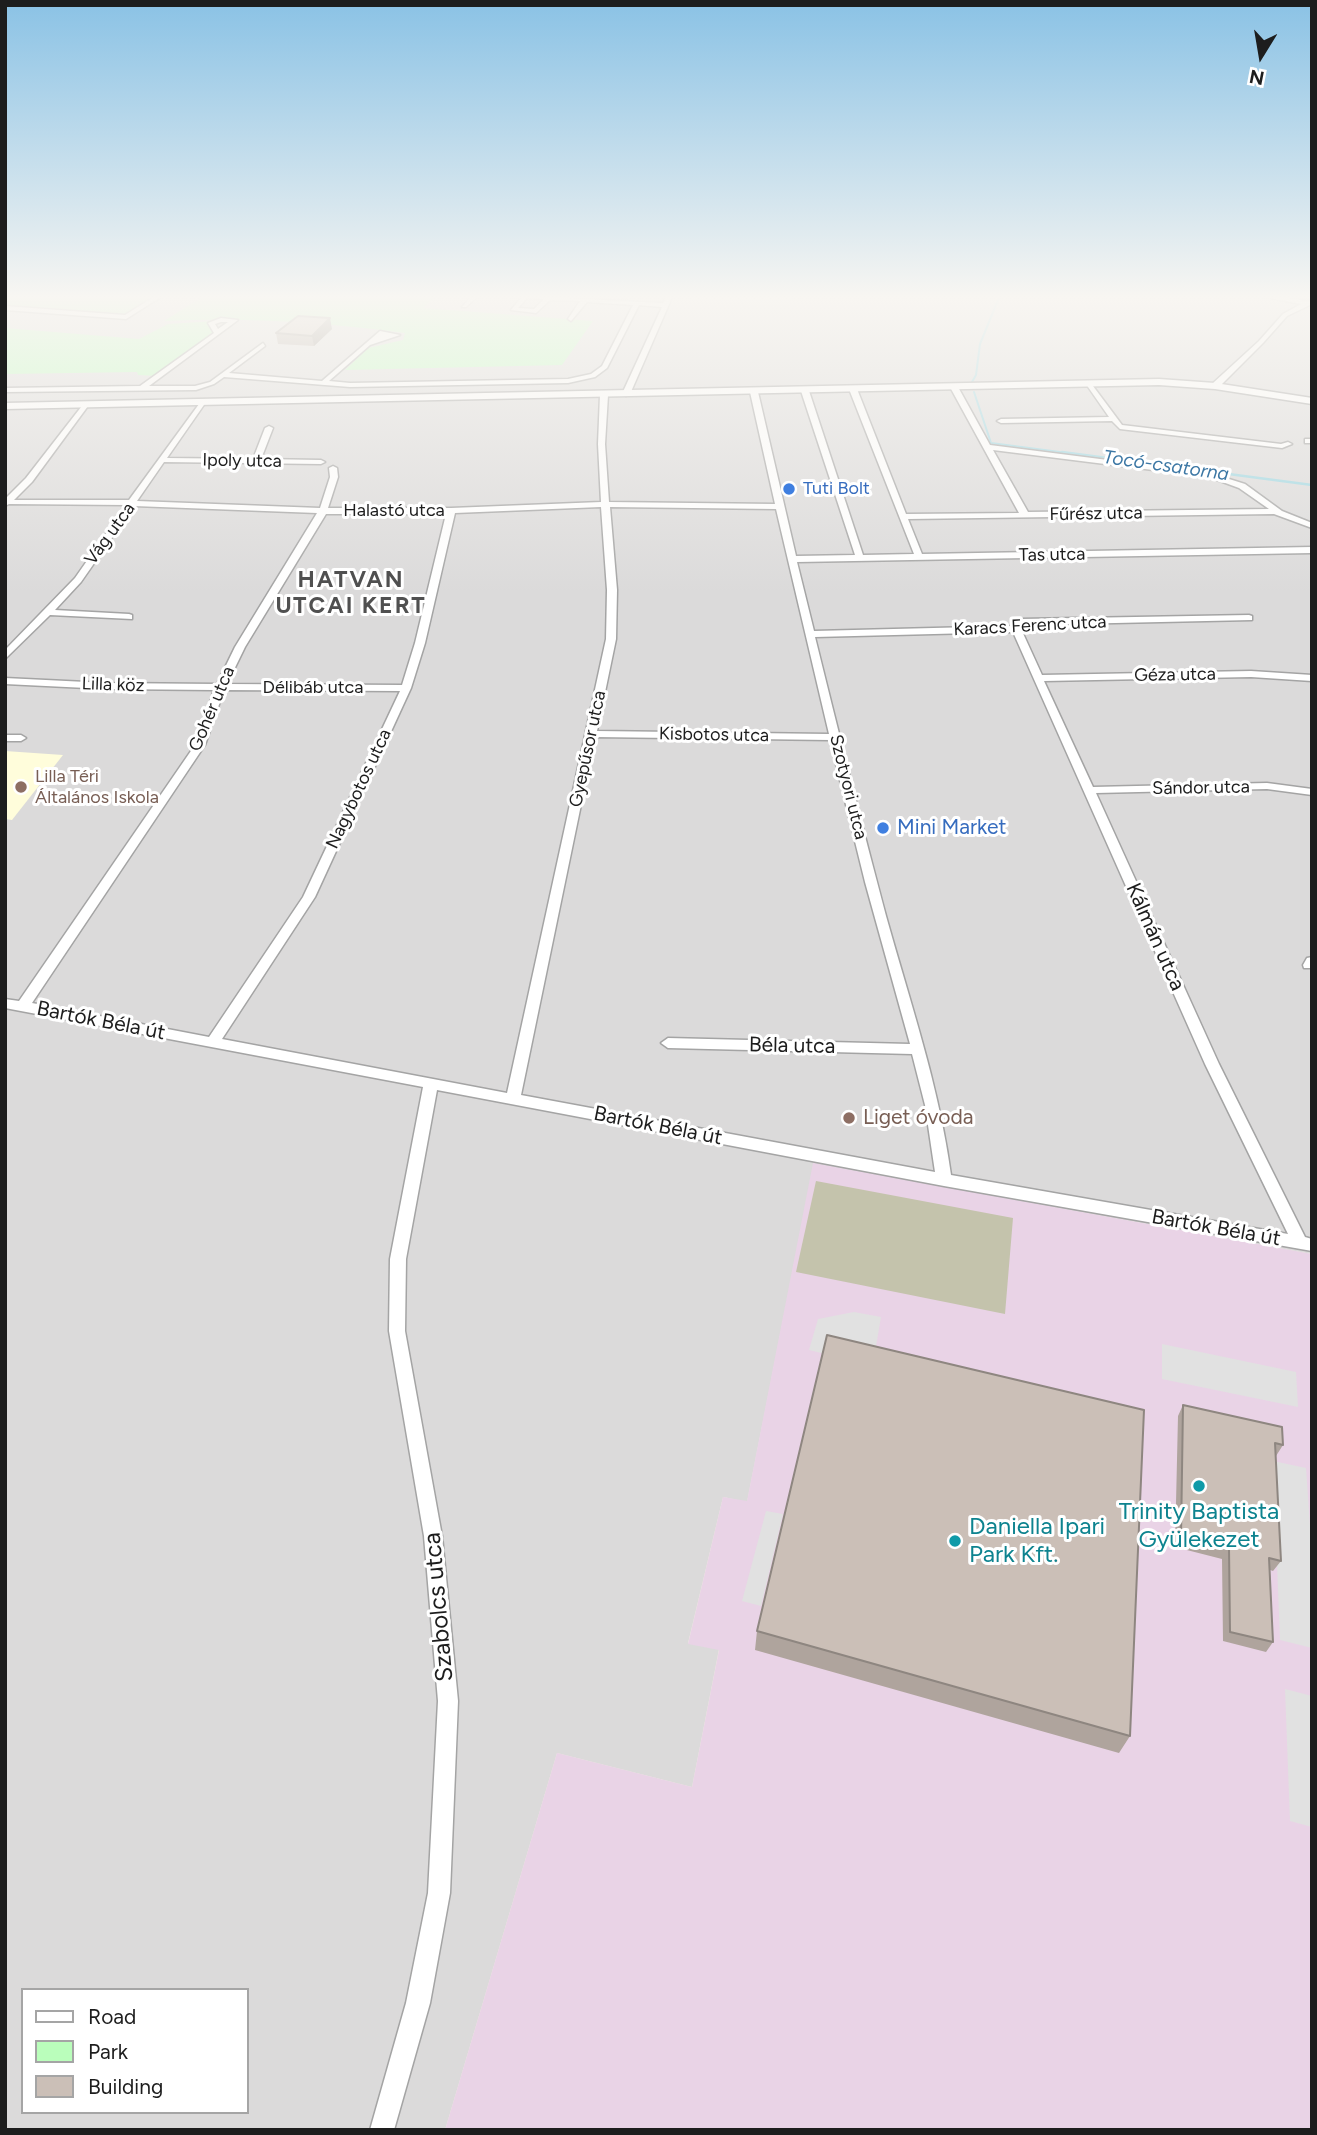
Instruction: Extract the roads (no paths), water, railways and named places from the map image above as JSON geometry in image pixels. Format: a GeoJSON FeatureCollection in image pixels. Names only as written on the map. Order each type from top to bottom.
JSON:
{"type":"FeatureCollection","features":[{"type":"Feature","properties":{"kind":"street","name":"Gyepűsor utca"},"geometry":{"type":"LineString","coordinates":[[513,1099],[593,734],[611,639],[612,590],[604,505],[601,420],[604,395]]}},
{"type":"Feature","properties":{"kind":"street"},"geometry":{"type":"LineString","coordinates":[[5,406],[612,395]]}},
{"type":"Feature","properties":{"kind":"street","name":"Szotyori utca"},"geometry":{"type":"LineString","coordinates":[[755,395],[779,508],[836,737],[939,1131],[944,1180]]}},
{"type":"Feature","properties":{"kind":"street"},"geometry":{"type":"LineString","coordinates":[[807,395],[860,558]]}},
{"type":"Feature","properties":{"kind":"street"},"geometry":{"type":"LineString","coordinates":[[855,395],[919,557]]}},
{"type":"Feature","properties":{"kind":"street"},"geometry":{"type":"LineString","coordinates":[[958,395],[1025,515]]}},
{"type":"Feature","properties":{"kind":"street"},"geometry":{"type":"LineString","coordinates":[[1097,395],[1120,427]]}},
{"type":"Feature","properties":{"kind":"street"},"geometry":{"type":"LineString","coordinates":[[1271,395],[1312,401]]}},
{"type":"Feature","properties":{"kind":"street","name":"Vág utca"},"geometry":{"type":"LineString","coordinates":[[5,656],[78,580],[202,402]]}},
{"type":"Feature","properties":{"kind":"street"},"geometry":{"type":"LineString","coordinates":[[6,503],[29,480],[85,404]]}},
{"type":"Feature","properties":{"kind":"street"},"geometry":{"type":"LineString","coordinates":[[1092,422],[1114,419]]}},
{"type":"Feature","properties":{"kind":"street"},"geometry":{"type":"LineString","coordinates":[[1001,421],[1092,422],[1237,441],[1282,446],[1288,444],[1280,441],[1237,441]]}},
{"type":"Feature","properties":{"kind":"street"},"geometry":{"type":"LineString","coordinates":[[256,461],[269,428]]}},
{"type":"Feature","properties":{"kind":"street"},"geometry":{"type":"LineString","coordinates":[[987,447],[1210,475],[1242,486],[1283,513],[1312,526]]}},
{"type":"Feature","properties":{"kind":"street","name":"Ipoly utca"},"geometry":{"type":"LineString","coordinates":[[162,460],[321,462]]}},
{"type":"Feature","properties":{"kind":"street","name":"Gohér utca"},"geometry":{"type":"LineString","coordinates":[[23,1006],[200,745],[220,687],[240,647],[323,511],[334,477],[333,468]]}},
{"type":"Feature","properties":{"kind":"street","name":"Halastó utca"},"geometry":{"type":"LineString","coordinates":[[6,503],[133,503],[323,511],[452,511],[604,505],[779,508]]}},
{"type":"Feature","properties":{"kind":"street","name":"Nagybotos utca"},"geometry":{"type":"LineString","coordinates":[[212,1043],[309,897],[405,688],[420,643],[452,511]]}},
{"type":"Feature","properties":{"kind":"street","name":"Fűrész utca"},"geometry":{"type":"LineString","coordinates":[[903,517],[1283,513]]}},
{"type":"Feature","properties":{"kind":"street","name":"Tas utca"},"geometry":{"type":"LineString","coordinates":[[792,559],[1312,550]]}},
{"type":"Feature","properties":{"kind":"street"},"geometry":{"type":"LineString","coordinates":[[48,612],[129,617]]}},
{"type":"Feature","properties":{"kind":"street","name":"Karacs Ferenc utca"},"geometry":{"type":"LineString","coordinates":[[811,634],[1016,629],[1021,622],[1249,618]]}},
{"type":"Feature","properties":{"kind":"street","name":"Kálmán utca"},"geometry":{"type":"LineString","coordinates":[[1016,629],[1212,1064],[1306,1244]]}},
{"type":"Feature","properties":{"kind":"street","name":"Géza utca"},"geometry":{"type":"LineString","coordinates":[[1038,678],[1251,674],[1312,678]]}},
{"type":"Feature","properties":{"kind":"street","name":"Lilla köz"},"geometry":{"type":"LineString","coordinates":[[5,681],[220,687]]}},
{"type":"Feature","properties":{"kind":"street","name":"Délibáb utca"},"geometry":{"type":"LineString","coordinates":[[220,687],[405,688]]}},
{"type":"Feature","properties":{"kind":"street","name":"Kisbotos utca"},"geometry":{"type":"LineString","coordinates":[[593,734],[836,737]]}},
{"type":"Feature","properties":{"kind":"street"},"geometry":{"type":"LineString","coordinates":[[5,738],[21,738]]}},
{"type":"Feature","properties":{"kind":"street","name":"Sándor utca"},"geometry":{"type":"LineString","coordinates":[[1089,790],[1268,786],[1312,792]]}},
{"type":"Feature","properties":{"kind":"street","name":"Bartók Béla út"},"geometry":{"type":"LineString","coordinates":[[5,1003],[944,1180],[1306,1244]]}},
{"type":"Feature","properties":{"kind":"street","name":"Béla utca"},"geometry":{"type":"LineString","coordinates":[[668,1044],[917,1049]]}},
{"type":"Feature","properties":{"kind":"street","name":"Szabolcs utca"},"geometry":{"type":"LineString","coordinates":[[382,2130],[418,2003],[439,1893],[442,1838],[448,1701],[433,1536],[397,1331],[398,1259],[431,1083]]}},
{"type":"Feature","properties":{"kind":"waterway","name":"Tocó-csatorna"},"geometry":{"type":"LineString","coordinates":[[975,395],[991,443],[1075,454]]}},
{"type":"Feature","properties":{"kind":"waterway","name":"Tocó-csatorna"},"geometry":{"type":"LineString","coordinates":[[1062,452],[1312,485]]}},
{"type":"Feature","properties":{"kind":"place","name":"Tuti Bolt"},"geometry":{"type":"Point","coordinates":[789,489]}},
{"type":"Feature","properties":{"kind":"place","name":"Lilla Téri Általános Iskola"},"geometry":{"type":"Point","coordinates":[21,787]}},
{"type":"Feature","properties":{"kind":"place","name":"Mini Market"},"geometry":{"type":"Point","coordinates":[883,828]}},
{"type":"Feature","properties":{"kind":"place","name":"Liget óvoda"},"geometry":{"type":"Point","coordinates":[849,1118]}},
{"type":"Feature","properties":{"kind":"place","name":"Trinity Baptista Gyülekezet"},"geometry":{"type":"Point","coordinates":[1199,1486]}},
{"type":"Feature","properties":{"kind":"place","name":"Daniella Ipari Park Kft."},"geometry":{"type":"Point","coordinates":[955,1541]}},
{"type":"Feature","properties":{"kind":"district","name":"HATVAN UTCAI KERT"},"geometry":{"type":"Point","coordinates":[351,593]}}]}
